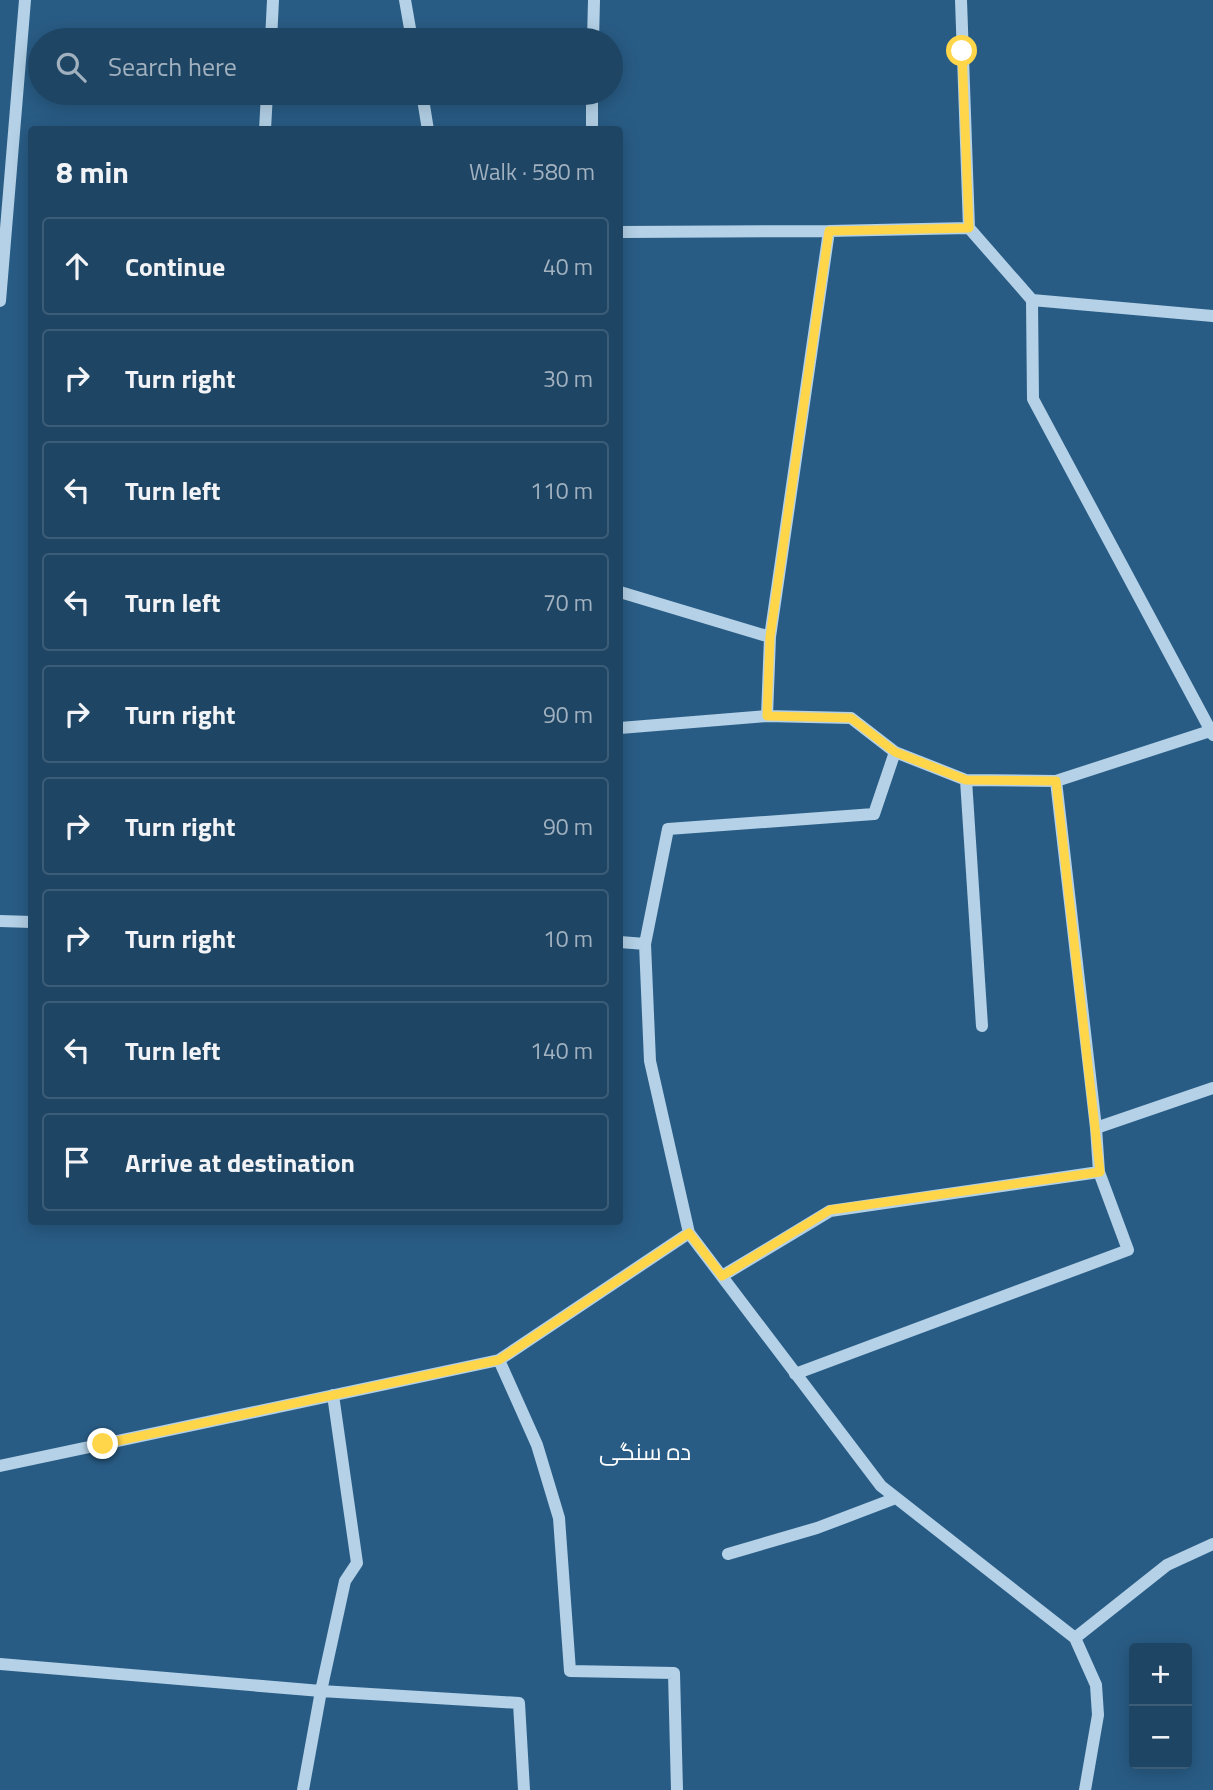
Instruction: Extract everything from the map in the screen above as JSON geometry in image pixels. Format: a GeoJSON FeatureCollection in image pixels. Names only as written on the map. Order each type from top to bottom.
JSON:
{"type":"FeatureCollection","features":[{"type":"Feature","properties":{"kind":"street"},"geometry":{"type":"LineString","coordinates":[[0,301],[24,0]]}},
{"type":"Feature","properties":{"kind":"street"},"geometry":{"type":"LineString","coordinates":[[272,28],[273,0]]}},
{"type":"Feature","properties":{"kind":"street"},"geometry":{"type":"LineString","coordinates":[[405,0],[410,28]]}},
{"type":"Feature","properties":{"kind":"street"},"geometry":{"type":"LineString","coordinates":[[593,28],[594,0]]}},
{"type":"Feature","properties":{"kind":"street"},"geometry":{"type":"LineString","coordinates":[[623,728],[767,716],[851,718],[895,752],[966,780],[1056,781],[1212,733],[1033,399],[1032,300],[969,228],[961,0]]}},
{"type":"Feature","properties":{"kind":"street"},"geometry":{"type":"LineString","coordinates":[[265,126],[266,105]]}},
{"type":"Feature","properties":{"kind":"street"},"geometry":{"type":"LineString","coordinates":[[424,105],[427,126]]}},
{"type":"Feature","properties":{"kind":"street"},"geometry":{"type":"LineString","coordinates":[[592,105],[592,126]]}},
{"type":"Feature","properties":{"kind":"street"},"geometry":{"type":"LineString","coordinates":[[623,232],[969,228]]}},
{"type":"Feature","properties":{"kind":"street"},"geometry":{"type":"LineString","coordinates":[[767,716],[770,637],[829,231]]}},
{"type":"Feature","properties":{"kind":"street"},"geometry":{"type":"LineString","coordinates":[[1032,300],[1213,316]]}},
{"type":"Feature","properties":{"kind":"street"},"geometry":{"type":"LineString","coordinates":[[623,593],[770,637]]}},
{"type":"Feature","properties":{"kind":"street"},"geometry":{"type":"LineString","coordinates":[[895,752],[874,814],[668,829],[645,944],[650,1061],[689,1233],[881,1486],[1074,1638],[1096,1685],[1098,1715],[1085,1790]]}},
{"type":"Feature","properties":{"kind":"street"},"geometry":{"type":"LineString","coordinates":[[966,780],[982,1026]]}},
{"type":"Feature","properties":{"kind":"street"},"geometry":{"type":"LineString","coordinates":[[795,1374],[1128,1250],[1100,1172],[1056,781]]}},
{"type":"Feature","properties":{"kind":"street"},"geometry":{"type":"LineString","coordinates":[[0,921],[28,922]]}},
{"type":"Feature","properties":{"kind":"street"},"geometry":{"type":"LineString","coordinates":[[623,943],[645,944]]}},
{"type":"Feature","properties":{"kind":"street"},"geometry":{"type":"LineString","coordinates":[[1096,1128],[1213,1088]]}},
{"type":"Feature","properties":{"kind":"street"},"geometry":{"type":"LineString","coordinates":[[722,1276],[830,1210],[1100,1172]]}},
{"type":"Feature","properties":{"kind":"street"},"geometry":{"type":"LineString","coordinates":[[0,1466],[499,1360],[689,1233]]}},
{"type":"Feature","properties":{"kind":"street"},"geometry":{"type":"LineString","coordinates":[[499,1360],[537,1445],[559,1518],[570,1671],[674,1673],[677,1790]]}},
{"type":"Feature","properties":{"kind":"street"},"geometry":{"type":"LineString","coordinates":[[303,1790],[345,1581],[357,1563],[333,1395]]}},
{"type":"Feature","properties":{"kind":"street"},"geometry":{"type":"LineString","coordinates":[[727,1554],[817,1528],[896,1498]]}},
{"type":"Feature","properties":{"kind":"street"},"geometry":{"type":"LineString","coordinates":[[1074,1638],[1167,1565],[1213,1544]]}},
{"type":"Feature","properties":{"kind":"street"},"geometry":{"type":"LineString","coordinates":[[0,1664],[321,1691],[519,1703],[524,1790]]}},
{"type":"Feature","properties":{"kind":"district","name":"ده سنگی"},"geometry":{"type":"Point","coordinates":[645,1452]}},
{"type":"Feature","properties":{"kind":"route"},"geometry":{"type":"LineString","coordinates":[[103,1444],[499,1360],[689,1233],[722,1276],[830,1210],[1100,1172],[1056,781],[966,780],[895,752],[851,718],[767,716],[770,637],[829,231],[969,228],[962,51]]}}]}
